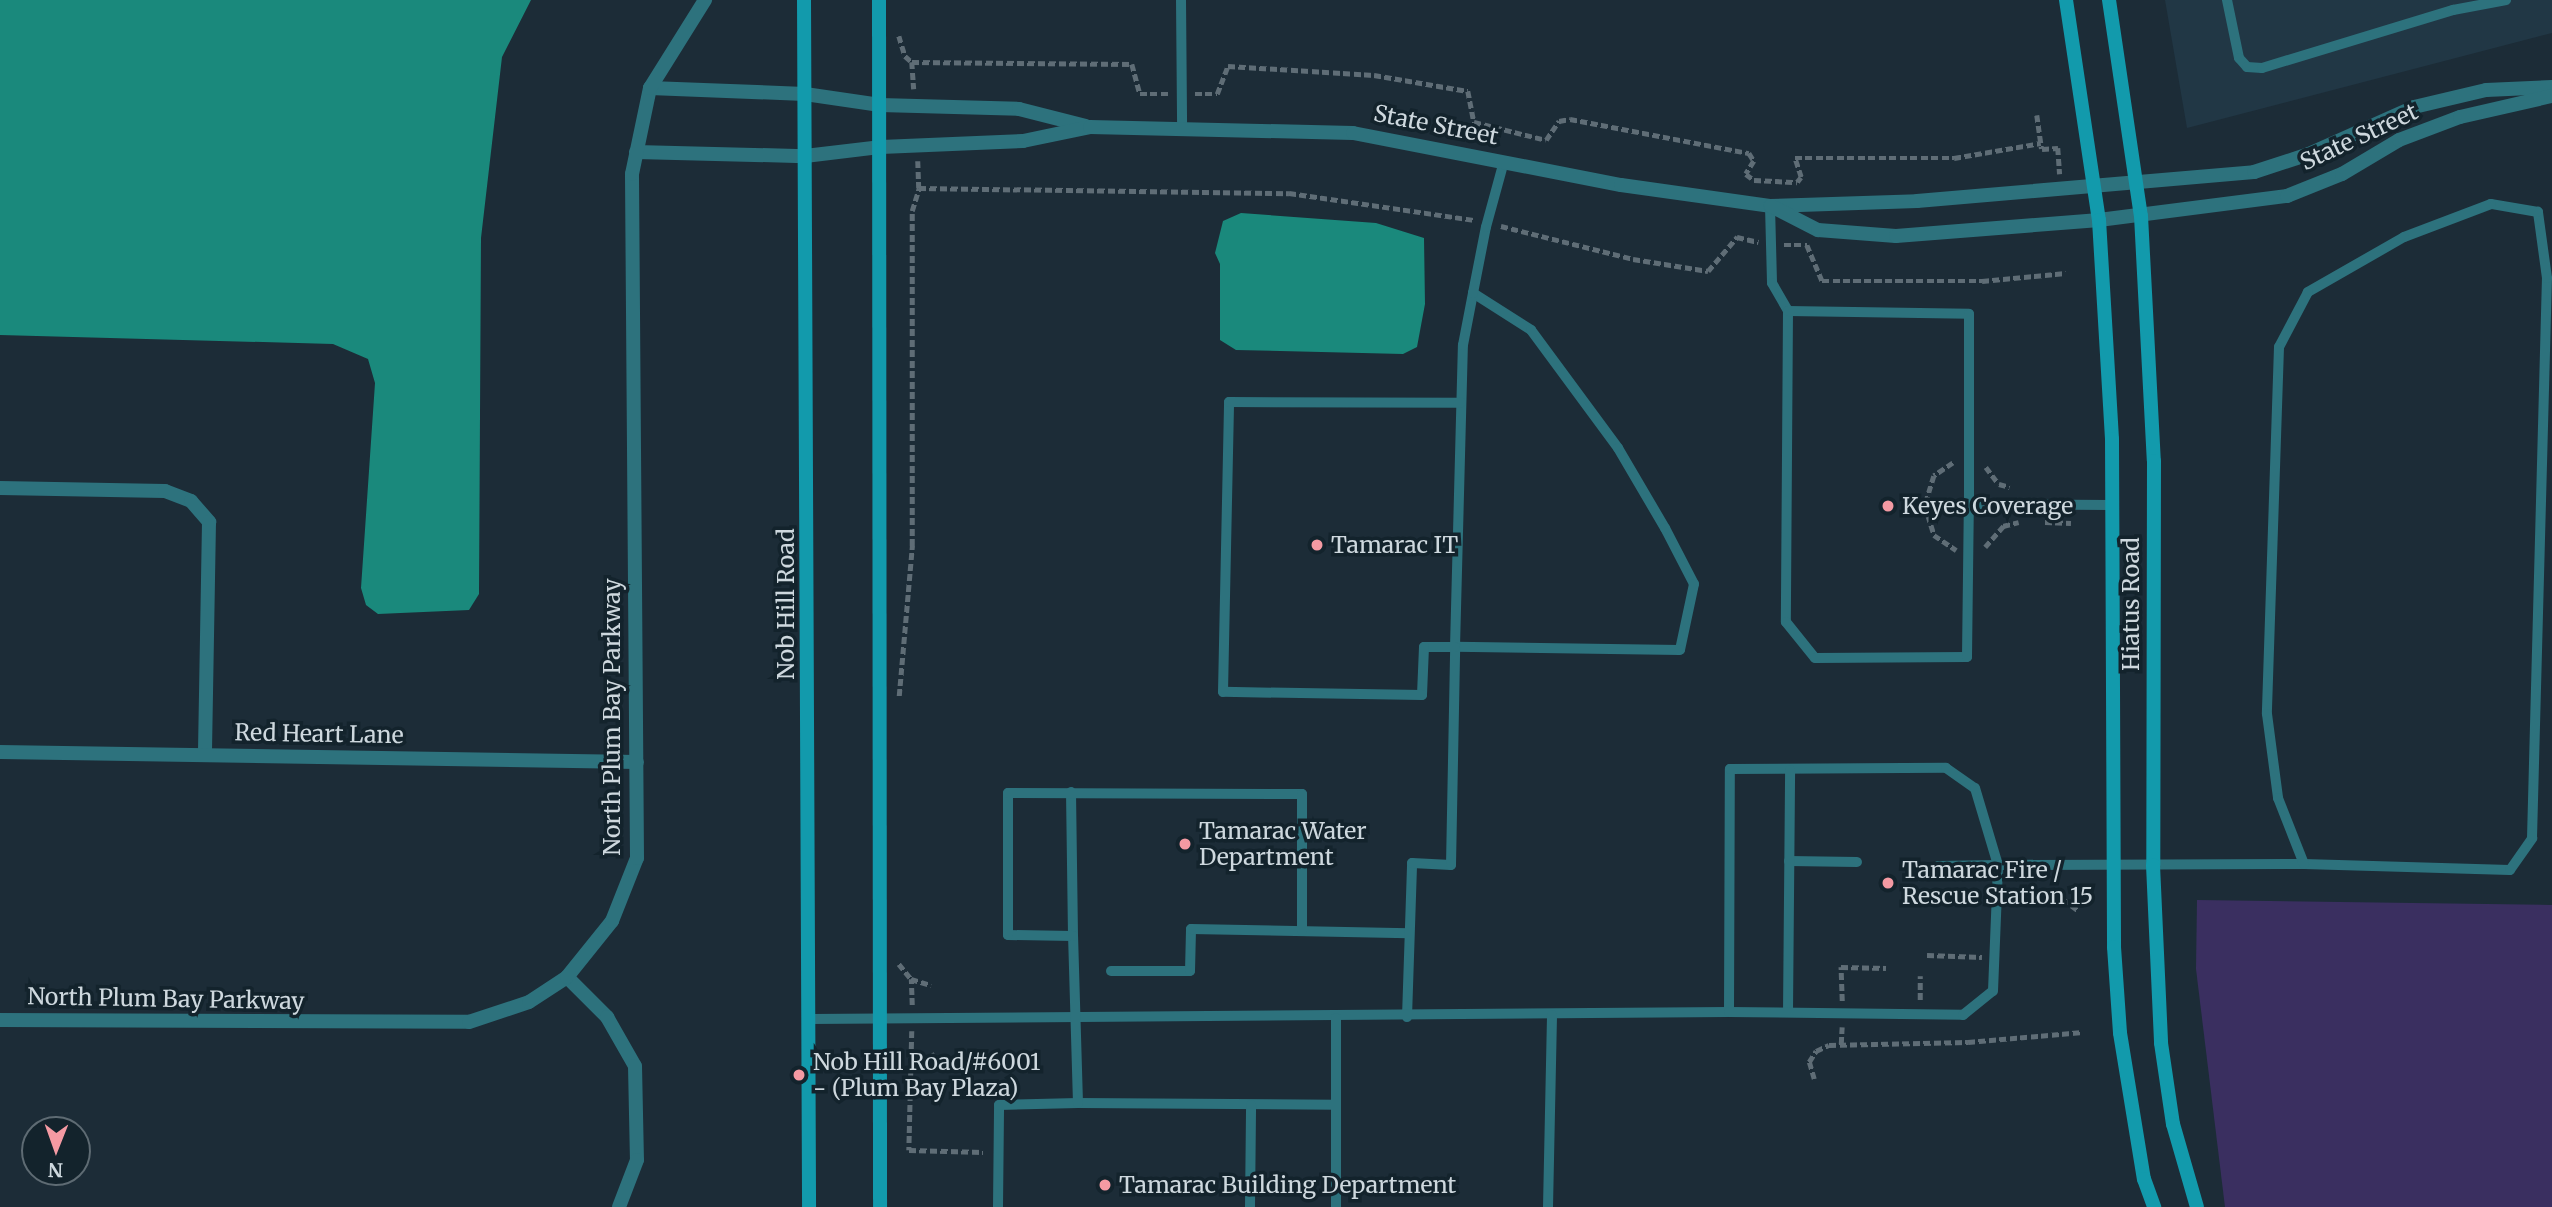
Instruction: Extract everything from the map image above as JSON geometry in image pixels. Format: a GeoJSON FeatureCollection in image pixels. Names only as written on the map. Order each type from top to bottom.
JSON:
{"type":"FeatureCollection","features":[{"type":"Feature","properties":{"kind":"main road","name":"Nob Hill Road"},"geometry":{"type":"LineString","coordinates":[[804,0],[809,1207]]}},
{"type":"Feature","properties":{"kind":"main road"},"geometry":{"type":"LineString","coordinates":[[879,0],[880,1207]]}},
{"type":"Feature","properties":{"kind":"main road","name":"Hiatus Road"},"geometry":{"type":"LineString","coordinates":[[2066,0],[2099,220],[2111,505],[2113,865],[2120,1033],[2144,1179],[2154,1207]]}},
{"type":"Feature","properties":{"kind":"main road","name":"Hiatus Road"},"geometry":{"type":"LineString","coordinates":[[2109,0],[2141,216],[2154,461],[2153,865],[2161,1042],[2173,1124],[2197,1207]]}},
{"type":"Feature","properties":{"kind":"street","name":"North Plum Bay Parkway"},"geometry":{"type":"LineString","coordinates":[[0,1020],[444,1025],[498,1015],[567,978],[612,921],[629,888],[637,858],[632,174],[650,88],[705,0]]}},
{"type":"Feature","properties":{"kind":"street","name":"State Street"},"geometry":{"type":"LineString","coordinates":[[636,152],[805,156],[881,147],[1023,141],[1090,127],[1182,125],[1353,133],[1621,185],[1770,206],[2136,185],[2254,172],[2309,154],[2414,107],[2486,90],[2552,87]]}},
{"type":"Feature","properties":{"kind":"street","name":"State Street"},"geometry":{"type":"LineString","coordinates":[[650,88],[805,94],[880,105],[1018,109],[1090,127]]}},
{"type":"Feature","properties":{"kind":"street","name":"State Street"},"geometry":{"type":"LineString","coordinates":[[1770,206],[1818,230],[1896,236],[2141,216],[2287,196],[2342,174],[2399,140],[2447,122],[2552,96]]}},
{"type":"Feature","properties":{"kind":"street"},"geometry":{"type":"LineString","coordinates":[[0,488],[164,491],[191,501],[209,522],[205,755]]}},
{"type":"Feature","properties":{"kind":"street","name":"Red Heart Lane"},"geometry":{"type":"LineString","coordinates":[[0,752],[637,762]]}},
{"type":"Feature","properties":{"kind":"street"},"geometry":{"type":"LineString","coordinates":[[567,978],[607,1017],[635,1066],[637,1160],[619,1207]]}},
{"type":"Feature","properties":{"kind":"lane"},"geometry":{"type":"LineString","coordinates":[[1181,0],[1182,125]]}},
{"type":"Feature","properties":{"kind":"lane"},"geometry":{"type":"LineString","coordinates":[[2227,0],[2239,58],[2247,67],[2262,68],[2440,14],[2506,0]]}},
{"type":"Feature","properties":{"kind":"lane"},"geometry":{"type":"LineString","coordinates":[[1407,1017],[1412,863],[1451,865],[1463,345],[1488,222],[1504,161]]}},
{"type":"Feature","properties":{"kind":"lane"},"geometry":{"type":"LineString","coordinates":[[1938,866],[2305,864],[2510,870],[2532,838],[2547,278],[2538,212],[2491,204],[2404,237],[2308,292],[2278,347],[2267,714],[2278,798],[2305,864]]}},
{"type":"Feature","properties":{"kind":"lane"},"geometry":{"type":"LineString","coordinates":[[1770,206],[1772,283],[1788,311],[1786,622],[1815,658],[1967,657],[1969,314],[1788,311]]}},
{"type":"Feature","properties":{"kind":"lane"},"geometry":{"type":"LineString","coordinates":[[1461,403],[1229,402],[1223,692],[1422,695],[1424,647],[1680,650],[1694,584],[1618,448],[1531,330],[1473,293]]}},
{"type":"Feature","properties":{"kind":"lane"},"geometry":{"type":"LineString","coordinates":[[1969,504],[2111,505]]}},
{"type":"Feature","properties":{"kind":"lane"},"geometry":{"type":"LineString","coordinates":[[810,1019],[1336,1018],[1729,1012],[1963,1016],[1993,991],[1998,865],[1975,789],[1946,768],[1730,769],[1729,1012]]}},
{"type":"Feature","properties":{"kind":"lane"},"geometry":{"type":"LineString","coordinates":[[1788,1012],[1790,770]]}},
{"type":"Feature","properties":{"kind":"lane"},"geometry":{"type":"LineString","coordinates":[[1071,792],[1073,1017],[1078,1102]]}},
{"type":"Feature","properties":{"kind":"lane"},"geometry":{"type":"LineString","coordinates":[[1073,936],[1008,935],[1008,793],[1302,794],[1302,931]]}},
{"type":"Feature","properties":{"kind":"lane"},"geometry":{"type":"LineString","coordinates":[[1789,861],[1857,862]]}},
{"type":"Feature","properties":{"kind":"lane"},"geometry":{"type":"LineString","coordinates":[[1111,971],[1190,971],[1191,929],[1409,933]]}},
{"type":"Feature","properties":{"kind":"lane"},"geometry":{"type":"LineString","coordinates":[[1548,1207],[1552,1015]]}},
{"type":"Feature","properties":{"kind":"lane"},"geometry":{"type":"LineString","coordinates":[[1336,1018],[1336,1207]]}},
{"type":"Feature","properties":{"kind":"lane"},"geometry":{"type":"LineString","coordinates":[[998,1207],[999,1105],[1078,1102],[1336,1105]]}},
{"type":"Feature","properties":{"kind":"lane"},"geometry":{"type":"LineString","coordinates":[[1250,1207],[1251,1104]]}},
{"type":"Feature","properties":{"kind":"path"},"geometry":{"type":"LineString","coordinates":[[898,27],[905,56],[912,62],[1132,64],[1140,94],[1217,94],[1228,66],[1374,75],[1468,90],[1474,122],[1546,140],[1559,121],[1570,119],[1749,153],[1754,161],[1746,174],[1754,180],[1797,182],[1801,177],[1795,158],[1954,158],[2041,143]]}},
{"type":"Feature","properties":{"kind":"path"},"geometry":{"type":"LineString","coordinates":[[2037,115],[2042,149],[2058,148],[2062,190]]}},
{"type":"Feature","properties":{"kind":"path"},"geometry":{"type":"LineString","coordinates":[[898,711],[912,546],[912,211],[919,188],[1289,193],[1488,222],[1633,259],[1707,271],[1737,237],[1772,245],[1807,246],[1822,281],[1982,281],[2066,272]]}},
{"type":"Feature","properties":{"kind":"path"},"geometry":{"type":"LineString","coordinates":[[1952,897],[2017,904],[2027,899],[2063,899],[2079,911]]}},
{"type":"Feature","properties":{"kind":"path"},"geometry":{"type":"LineString","coordinates":[[1927,956],[1994,957]]}},
{"type":"Feature","properties":{"kind":"path"},"geometry":{"type":"LineString","coordinates":[[897,957],[911,979],[913,1066],[909,1080],[909,1150],[998,1152]]}},
{"type":"Feature","properties":{"kind":"path"},"geometry":{"type":"LineString","coordinates":[[1842,1044],[1841,967],[1886,968]]}},
{"type":"Feature","properties":{"kind":"path"},"geometry":{"type":"LineString","coordinates":[[1920,976],[1920,1015]]}},
{"type":"Feature","properties":{"kind":"path"},"geometry":{"type":"LineString","coordinates":[[911,979],[931,985]]}},
{"type":"Feature","properties":{"kind":"path"},"geometry":{"type":"LineString","coordinates":[[1814,1079],[1808,1062],[1816,1051],[1842,1044],[1968,1042],[2083,1032]]}},
{"type":"Feature","properties":{"kind":"path"},"geometry":{"type":"LineString","coordinates":[[913,1066],[935,1054]]}},
{"type":"Feature","properties":{"kind":"shaded area"},"geometry":{"type":"Polygon","coordinates":[[[0,0],[531,0],[502,57],[481,238],[479,594],[469,610],[378,614],[366,605],[361,588],[375,383],[368,359],[333,344],[0,335],[0,0]]]}},
{"type":"Feature","properties":{"kind":"shaded area"},"geometry":{"type":"Polygon","coordinates":[[[2165,0],[2552,0],[2552,33],[2187,128],[2165,0]]]}},
{"type":"Feature","properties":{"kind":"shaded area"},"geometry":{"type":"Polygon","coordinates":[[[1241,213],[1376,223],[1424,238],[1425,304],[1417,347],[1403,354],[1236,350],[1220,340],[1220,264],[1215,253],[1223,221],[1241,213]]]}},
{"type":"Feature","properties":{"kind":"shaded area"},"geometry":{"type":"Polygon","coordinates":[[[2197,900],[2552,905],[2552,1207],[2225,1207],[2196,969],[2197,900]]]}},
{"type":"Feature","properties":{"kind":"place","name":"Keyes Coverage"},"geometry":{"type":"Point","coordinates":[1888,506]}},
{"type":"Feature","properties":{"kind":"place","name":"Tamarac IT"},"geometry":{"type":"Point","coordinates":[1317,545]}},
{"type":"Feature","properties":{"kind":"place","name":"Tamarac Water Department"},"geometry":{"type":"Point","coordinates":[1185,844]}},
{"type":"Feature","properties":{"kind":"place","name":"Tamarac Fire / Rescue Station 15"},"geometry":{"type":"Point","coordinates":[1888,883]}},
{"type":"Feature","properties":{"kind":"place","name":"Nob Hill Road/#6001 - (Plum Bay Plaza)"},"geometry":{"type":"Point","coordinates":[799,1075]}},
{"type":"Feature","properties":{"kind":"place","name":"Tamarac Building Department"},"geometry":{"type":"Point","coordinates":[1105,1185]}}]}
